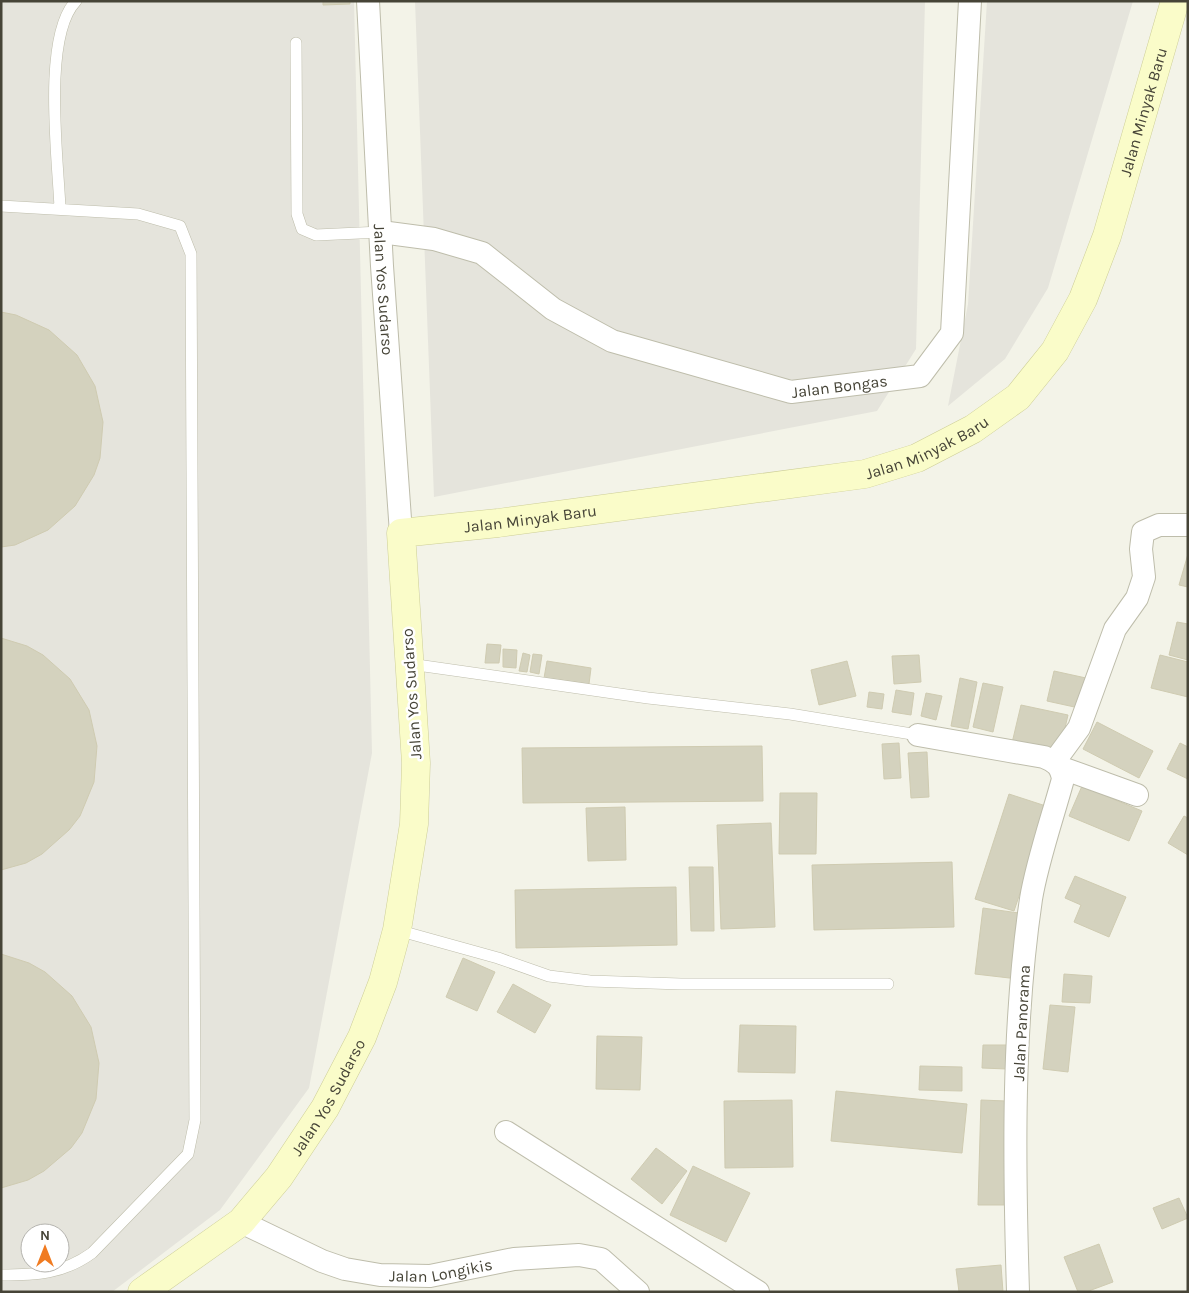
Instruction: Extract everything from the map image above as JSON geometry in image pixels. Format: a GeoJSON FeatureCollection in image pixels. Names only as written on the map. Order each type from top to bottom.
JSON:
{"type":"FeatureCollection","features":[{"type":"Feature","properties":{"kind":"main road","name":"Jalan Minyak Baru"},"geometry":{"type":"LineString","coordinates":[[401,533],[498,523],[865,474],[917,458],[973,430],[1018,397],[1055,351],[1083,300],[1107,236],[1174,1]]}},
{"type":"Feature","properties":{"kind":"main road","name":"Jalan Yos Sudarso"},"geometry":{"type":"LineString","coordinates":[[142,1292],[241,1222],[279,1177],[325,1108],[362,1037],[383,982],[398,930],[414,824],[416,763],[401,533]]}},
{"type":"Feature","properties":{"kind":"street","name":"Jalan Yos Sudarso"},"geometry":{"type":"LineString","coordinates":[[368,1],[401,533]]}},
{"type":"Feature","properties":{"kind":"street","name":"Jalan Bongas"},"geometry":{"type":"LineString","coordinates":[[381,232],[434,239],[482,253],[553,309],[612,342],[791,392],[920,376],[952,333],[970,1]]}},
{"type":"Feature","properties":{"kind":"street"},"geometry":{"type":"LineString","coordinates":[[1058,765],[1079,728],[1115,629],[1137,598],[1144,577],[1141,549],[1143,532],[1158,524],[1188,524]]}},
{"type":"Feature","properties":{"kind":"street"},"geometry":{"type":"LineString","coordinates":[[918,735],[1044,757],[1058,765],[1137,795]]}},
{"type":"Feature","properties":{"kind":"street","name":"Jalan Panorama"},"geometry":{"type":"LineString","coordinates":[[1018,1292],[1015,1206],[1018,1024],[1031,898],[1063,779],[1058,765]]}},
{"type":"Feature","properties":{"kind":"street"},"geometry":{"type":"LineString","coordinates":[[506,1132],[758,1292]]}},
{"type":"Feature","properties":{"kind":"street","name":"Jalan Longikis"},"geometry":{"type":"LineString","coordinates":[[241,1222],[322,1261],[345,1269],[380,1275],[430,1276],[514,1259],[579,1255],[601,1259],[638,1292]]}},
{"type":"Feature","properties":{"kind":"lane"},"geometry":{"type":"LineString","coordinates":[[60,208],[55,66],[58,41],[63,22],[76,1]]}},
{"type":"Feature","properties":{"kind":"lane"},"geometry":{"type":"LineString","coordinates":[[296,43],[297,214],[302,229],[316,235],[381,232]]}},
{"type":"Feature","properties":{"kind":"lane"},"geometry":{"type":"LineString","coordinates":[[1,206],[138,214],[180,226],[190,254],[194,1120],[188,1154],[92,1253],[74,1266],[31,1275],[1,1275]]}},
{"type":"Feature","properties":{"kind":"lane"},"geometry":{"type":"LineString","coordinates":[[410,664],[648,698],[790,714],[918,735]]}},
{"type":"Feature","properties":{"kind":"lane"},"geometry":{"type":"LineString","coordinates":[[398,930],[498,958],[549,976],[590,981],[680,984],[888,984]]}},
{"type":"Feature","properties":{"kind":"shaded area"},"geometry":{"type":"Polygon","coordinates":[[[1,1],[354,1],[372,753],[309,1088],[220,1210],[112,1292],[1,1292],[1,1]]]}},
{"type":"Feature","properties":{"kind":"shaded area"},"geometry":{"type":"Polygon","coordinates":[[[415,1],[925,1],[916,349],[877,411],[434,497],[415,1]]]}},
{"type":"Feature","properties":{"kind":"shaded area"},"geometry":{"type":"Polygon","coordinates":[[[987,1],[1133,1],[1048,288],[1005,359],[948,406],[968,304],[987,1]]]}},
{"type":"Feature","properties":{"kind":"building"},"geometry":{"type":"Polygon","coordinates":[[[323,1],[350,1],[350,4],[323,5],[323,1]]]}},
{"type":"Feature","properties":{"kind":"building"},"geometry":{"type":"Polygon","coordinates":[[[1,312],[16,315],[49,330],[77,355],[95,386],[103,422],[100,458],[94,475],[75,506],[48,530],[15,545],[1,547],[1,312]]]}},
{"type":"Feature","properties":{"kind":"building"},"geometry":{"type":"Polygon","coordinates":[[[1188,554],[1188,587],[1179,585],[1188,554]]]}},
{"type":"Feature","properties":{"kind":"building"},"geometry":{"type":"Polygon","coordinates":[[[1177,622],[1188,624],[1188,660],[1169,655],[1177,622]]]}},
{"type":"Feature","properties":{"kind":"building"},"geometry":{"type":"Polygon","coordinates":[[[1,638],[27,646],[43,655],[70,679],[89,710],[97,746],[94,782],[80,816],[69,830],[42,854],[26,863],[1,870],[1,638]]]}},
{"type":"Feature","properties":{"kind":"building"},"geometry":{"type":"Polygon","coordinates":[[[487,644],[501,645],[499,663],[485,663],[487,644]]]}},
{"type":"Feature","properties":{"kind":"building"},"geometry":{"type":"Polygon","coordinates":[[[503,649],[517,650],[516,668],[503,667],[503,649]]]}},
{"type":"Feature","properties":{"kind":"building"},"geometry":{"type":"Polygon","coordinates":[[[523,653],[530,655],[527,672],[519,671],[523,653]]]}},
{"type":"Feature","properties":{"kind":"building"},"geometry":{"type":"Polygon","coordinates":[[[533,654],[542,655],[539,674],[530,672],[533,654]]]}},
{"type":"Feature","properties":{"kind":"building"},"geometry":{"type":"Polygon","coordinates":[[[919,655],[921,682],[894,684],[892,656],[919,655]]]}},
{"type":"Feature","properties":{"kind":"building"},"geometry":{"type":"Polygon","coordinates":[[[1160,655],[1188,662],[1188,697],[1151,688],[1160,655]]]}},
{"type":"Feature","properties":{"kind":"building"},"geometry":{"type":"Polygon","coordinates":[[[547,661],[591,668],[589,684],[544,678],[547,661]]]}},
{"type":"Feature","properties":{"kind":"building"},"geometry":{"type":"Polygon","coordinates":[[[847,661],[856,696],[819,705],[811,670],[847,661]]]}},
{"type":"Feature","properties":{"kind":"building"},"geometry":{"type":"Polygon","coordinates":[[[1054,671],[1086,678],[1079,708],[1047,701],[1054,671]]]}},
{"type":"Feature","properties":{"kind":"building"},"geometry":{"type":"Polygon","coordinates":[[[960,678],[977,682],[968,729],[951,726],[960,678]]]}},
{"type":"Feature","properties":{"kind":"building"},"geometry":{"type":"Polygon","coordinates":[[[983,683],[1003,687],[993,732],[973,727],[983,683]]]}},
{"type":"Feature","properties":{"kind":"building"},"geometry":{"type":"Polygon","coordinates":[[[896,690],[914,693],[911,715],[892,712],[896,690]]]}},
{"type":"Feature","properties":{"kind":"building"},"geometry":{"type":"Polygon","coordinates":[[[869,692],[884,694],[882,709],[867,707],[869,692]]]}},
{"type":"Feature","properties":{"kind":"building"},"geometry":{"type":"Polygon","coordinates":[[[926,693],[942,696],[936,720],[921,716],[926,693]]]}},
{"type":"Feature","properties":{"kind":"building"},"geometry":{"type":"Polygon","coordinates":[[[1021,705],[1068,715],[1059,754],[1012,743],[1021,705]]]}},
{"type":"Feature","properties":{"kind":"building"},"geometry":{"type":"Polygon","coordinates":[[[1097,722],[1153,751],[1139,778],[1083,749],[1097,722]]]}},
{"type":"Feature","properties":{"kind":"building"},"geometry":{"type":"Polygon","coordinates":[[[899,743],[901,778],[884,779],[882,744],[899,743]]]}},
{"type":"Feature","properties":{"kind":"building"},"geometry":{"type":"Polygon","coordinates":[[[1180,743],[1188,747],[1188,779],[1167,769],[1180,743]]]}},
{"type":"Feature","properties":{"kind":"building"},"geometry":{"type":"Polygon","coordinates":[[[762,746],[763,801],[523,803],[522,748],[762,746]]]}},
{"type":"Feature","properties":{"kind":"building"},"geometry":{"type":"Polygon","coordinates":[[[927,752],[929,797],[911,798],[908,753],[927,752]]]}},
{"type":"Feature","properties":{"kind":"building"},"geometry":{"type":"Polygon","coordinates":[[[1082,786],[1142,811],[1129,841],[1069,816],[1082,786]]]}},
{"type":"Feature","properties":{"kind":"building"},"geometry":{"type":"Polygon","coordinates":[[[780,793],[817,793],[816,854],[779,854],[780,793]]]}},
{"type":"Feature","properties":{"kind":"building"},"geometry":{"type":"Polygon","coordinates":[[[1009,794],[1049,807],[1014,911],[975,899],[1009,794]]]}},
{"type":"Feature","properties":{"kind":"building"},"geometry":{"type":"Polygon","coordinates":[[[625,807],[626,860],[588,861],[586,808],[625,807]]]}},
{"type":"Feature","properties":{"kind":"building"},"geometry":{"type":"Polygon","coordinates":[[[1184,816],[1188,818],[1188,855],[1168,843],[1184,816]]]}},
{"type":"Feature","properties":{"kind":"building"},"geometry":{"type":"Polygon","coordinates":[[[771,823],[775,927],[721,929],[717,825],[771,823]]]}},
{"type":"Feature","properties":{"kind":"building"},"geometry":{"type":"Polygon","coordinates":[[[952,862],[954,927],[814,930],[812,865],[952,862]]]}},
{"type":"Feature","properties":{"kind":"building"},"geometry":{"type":"Polygon","coordinates":[[[689,867],[713,867],[714,931],[691,931],[689,867]]]}},
{"type":"Feature","properties":{"kind":"building"},"geometry":{"type":"Polygon","coordinates":[[[1075,876],[1126,897],[1109,937],[1074,922],[1081,905],[1065,898],[1075,876]]]}},
{"type":"Feature","properties":{"kind":"building"},"geometry":{"type":"Polygon","coordinates":[[[676,887],[677,945],[516,948],[515,890],[676,887]]]}},
{"type":"Feature","properties":{"kind":"building"},"geometry":{"type":"Polygon","coordinates":[[[983,908],[1026,914],[1018,979],[975,974],[983,908]]]}},
{"type":"Feature","properties":{"kind":"building"},"geometry":{"type":"Polygon","coordinates":[[[1,954],[29,963],[45,972],[72,996],[91,1027],[99,1063],[96,1099],[82,1133],[71,1148],[44,1171],[28,1180],[1,1188],[1,954]]]}},
{"type":"Feature","properties":{"kind":"building"},"geometry":{"type":"Polygon","coordinates":[[[463,958],[495,972],[477,1011],[446,997],[463,958]]]}},
{"type":"Feature","properties":{"kind":"building"},"geometry":{"type":"Polygon","coordinates":[[[1064,974],[1092,976],[1090,1003],[1062,1002],[1064,974]]]}},
{"type":"Feature","properties":{"kind":"building"},"geometry":{"type":"Polygon","coordinates":[[[513,984],[551,1005],[535,1033],[497,1012],[513,984]]]}},
{"type":"Feature","properties":{"kind":"building"},"geometry":{"type":"Polygon","coordinates":[[[1050,1005],[1075,1007],[1068,1072],[1043,1069],[1050,1005]]]}},
{"type":"Feature","properties":{"kind":"building"},"geometry":{"type":"Polygon","coordinates":[[[740,1025],[796,1026],[795,1073],[738,1072],[740,1025]]]}},
{"type":"Feature","properties":{"kind":"building"},"geometry":{"type":"Polygon","coordinates":[[[597,1036],[642,1037],[640,1090],[596,1089],[597,1036]]]}},
{"type":"Feature","properties":{"kind":"building"},"geometry":{"type":"Polygon","coordinates":[[[983,1045],[1008,1045],[1007,1069],[982,1068],[983,1045]]]}},
{"type":"Feature","properties":{"kind":"building"},"geometry":{"type":"Polygon","coordinates":[[[920,1066],[962,1067],[962,1091],[919,1090],[920,1066]]]}},
{"type":"Feature","properties":{"kind":"building"},"geometry":{"type":"Polygon","coordinates":[[[836,1091],[967,1104],[962,1153],[831,1141],[836,1091]]]}},
{"type":"Feature","properties":{"kind":"building"},"geometry":{"type":"Polygon","coordinates":[[[792,1100],[793,1167],[725,1168],[724,1101],[792,1100]]]}},
{"type":"Feature","properties":{"kind":"building"},"geometry":{"type":"Polygon","coordinates":[[[981,1100],[1006,1101],[1004,1205],[978,1205],[981,1100]]]}},
{"type":"Feature","properties":{"kind":"building"},"geometry":{"type":"Polygon","coordinates":[[[656,1148],[687,1171],[662,1204],[631,1179],[656,1148]]]}},
{"type":"Feature","properties":{"kind":"building"},"geometry":{"type":"Polygon","coordinates":[[[693,1166],[750,1193],[726,1242],[670,1215],[693,1166]]]}},
{"type":"Feature","properties":{"kind":"building"},"geometry":{"type":"Polygon","coordinates":[[[1179,1198],[1188,1218],[1162,1229],[1153,1208],[1179,1198]]]}},
{"type":"Feature","properties":{"kind":"building"},"geometry":{"type":"Polygon","coordinates":[[[1099,1244],[1113,1282],[1086,1292],[1078,1292],[1064,1257],[1099,1244]]]}},
{"type":"Feature","properties":{"kind":"building"},"geometry":{"type":"Polygon","coordinates":[[[1001,1265],[1003,1292],[959,1292],[956,1269],[1001,1265]]]}}]}
